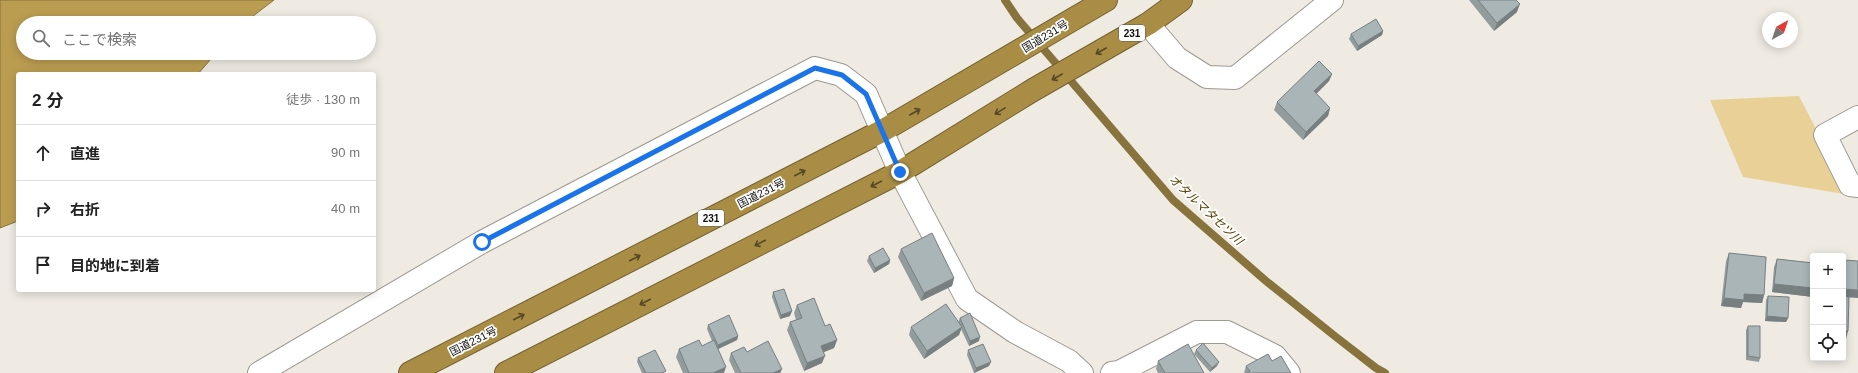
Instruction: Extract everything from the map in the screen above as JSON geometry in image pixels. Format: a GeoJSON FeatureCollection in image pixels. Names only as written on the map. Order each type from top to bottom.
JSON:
{"type":"FeatureCollection","features":[{"type":"Feature","properties":{"kind":"highway","name":"国道231号"},"geometry":{"type":"LineString","coordinates":[[410,373],[882,131],[1010,58],[1106,0]]}},
{"type":"Feature","properties":{"kind":"highway","name":"231"},"geometry":{"type":"LineString","coordinates":[[506,373],[900,172],[1033,90],[1148,24],[1181,0]]}},
{"type":"Feature","properties":{"kind":"street"},"geometry":{"type":"LineString","coordinates":[[1148,24],[1177,58],[1207,77],[1235,78],[1332,0]]}},
{"type":"Feature","properties":{"kind":"street"},"geometry":{"type":"LineString","coordinates":[[259,373],[482,242],[815,68],[842,75],[866,94],[900,172],[968,299],[1015,332],[1069,361],[1082,373]]}},
{"type":"Feature","properties":{"kind":"street"},"geometry":{"type":"LineString","coordinates":[[1858,117],[1825,135],[1850,185],[1858,186]]}},
{"type":"Feature","properties":{"kind":"street"},"geometry":{"type":"LineString","coordinates":[[1112,373],[1119,372],[1198,332],[1227,332],[1274,356],[1289,373]]}},
{"type":"Feature","properties":{"kind":"shaded area"},"geometry":{"type":"Polygon","coordinates":[[[0,0],[274,0],[253,16],[16,16],[16,60],[210,60],[200,72],[16,72],[16,222],[0,228],[0,0]]]}},
{"type":"Feature","properties":{"kind":"shaded area"},"geometry":{"type":"Polygon","coordinates":[[[1799,96],[1850,195],[1743,177],[1710,100],[1799,96]]]}},
{"type":"Feature","properties":{"kind":"building"},"geometry":{"type":"Polygon","coordinates":[[[1478,0],[1516,0],[1520,4],[1497,23],[1478,0]]]}},
{"type":"Feature","properties":{"kind":"building"},"geometry":{"type":"Polygon","coordinates":[[[1376,19],[1383,31],[1358,46],[1351,34],[1376,19]]]}},
{"type":"Feature","properties":{"kind":"building"},"geometry":{"type":"Polygon","coordinates":[[[1319,61],[1332,74],[1314,91],[1330,108],[1306,132],[1277,102],[1319,61]]]}},
{"type":"Feature","properties":{"kind":"building"},"geometry":{"type":"Polygon","coordinates":[[[932,233],[954,278],[924,293],[901,249],[932,233]]]}},
{"type":"Feature","properties":{"kind":"building"},"geometry":{"type":"Polygon","coordinates":[[[883,248],[890,260],[875,268],[869,256],[883,248]]]}},
{"type":"Feature","properties":{"kind":"building"},"geometry":{"type":"Polygon","coordinates":[[[1729,253],[1766,257],[1764,295],[1744,294],[1744,300],[1724,298],[1729,253]]]}},
{"type":"Feature","properties":{"kind":"building"},"geometry":{"type":"Polygon","coordinates":[[[1777,259],[1810,263],[1810,288],[1774,284],[1777,259]]]}},
{"type":"Feature","properties":{"kind":"building"},"geometry":{"type":"Polygon","coordinates":[[[1846,260],[1858,261],[1858,290],[1846,289],[1846,260]]]}},
{"type":"Feature","properties":{"kind":"building"},"geometry":{"type":"Polygon","coordinates":[[[784,289],[792,311],[781,315],[773,292],[784,289]]]}},
{"type":"Feature","properties":{"kind":"building"},"geometry":{"type":"Polygon","coordinates":[[[1768,296],[1789,297],[1788,318],[1767,316],[1768,296]]]}},
{"type":"Feature","properties":{"kind":"building"},"geometry":{"type":"Polygon","coordinates":[[[1846,296],[1849,297],[1848,331],[1846,331],[1846,296]]]}},
{"type":"Feature","properties":{"kind":"building"},"geometry":{"type":"Polygon","coordinates":[[[814,298],[825,326],[830,324],[837,340],[821,346],[825,356],[807,363],[790,322],[802,318],[797,305],[814,298]]]}},
{"type":"Feature","properties":{"kind":"building"},"geometry":{"type":"Polygon","coordinates":[[[946,304],[962,327],[927,351],[911,327],[946,304]]]}},
{"type":"Feature","properties":{"kind":"building"},"geometry":{"type":"Polygon","coordinates":[[[970,313],[980,337],[970,341],[960,318],[970,313]]]}},
{"type":"Feature","properties":{"kind":"building"},"geometry":{"type":"Polygon","coordinates":[[[729,315],[738,336],[718,345],[708,325],[729,315]]]}},
{"type":"Feature","properties":{"kind":"building"},"geometry":{"type":"Polygon","coordinates":[[[1748,326],[1760,326],[1760,358],[1748,356],[1748,326]]]}},
{"type":"Feature","properties":{"kind":"building"},"geometry":{"type":"Polygon","coordinates":[[[699,340],[702,346],[714,340],[726,367],[713,373],[689,373],[679,349],[699,340]]]}},
{"type":"Feature","properties":{"kind":"building"},"geometry":{"type":"Polygon","coordinates":[[[768,341],[782,369],[773,373],[741,373],[731,353],[744,347],[747,352],[768,341]]]}},
{"type":"Feature","properties":{"kind":"building"},"geometry":{"type":"Polygon","coordinates":[[[1203,343],[1219,362],[1212,368],[1196,350],[1203,343]]]}},
{"type":"Feature","properties":{"kind":"building"},"geometry":{"type":"Polygon","coordinates":[[[983,344],[991,362],[976,368],[968,350],[983,344]]]}},
{"type":"Feature","properties":{"kind":"building"},"geometry":{"type":"Polygon","coordinates":[[[1188,344],[1204,373],[1165,373],[1158,361],[1188,344]]]}},
{"type":"Feature","properties":{"kind":"building"},"geometry":{"type":"Polygon","coordinates":[[[655,350],[666,371],[662,373],[646,373],[638,358],[655,350]]]}},
{"type":"Feature","properties":{"kind":"building"},"geometry":{"type":"Polygon","coordinates":[[[1268,354],[1272,361],[1281,356],[1291,373],[1247,373],[1250,371],[1246,366],[1268,354]]]}},
{"type":"Feature","properties":{"kind":"waterway","name":"オタルマタセツ川"},"geometry":{"type":"LineString","coordinates":[[1005,0],[1017,18],[1173,200],[1266,281],[1376,368],[1385,373]]}},
{"type":"Feature","properties":{"kind":"route"},"geometry":{"type":"LineString","coordinates":[[482,242],[815,68],[842,75],[866,94],[900,172]]}}]}
